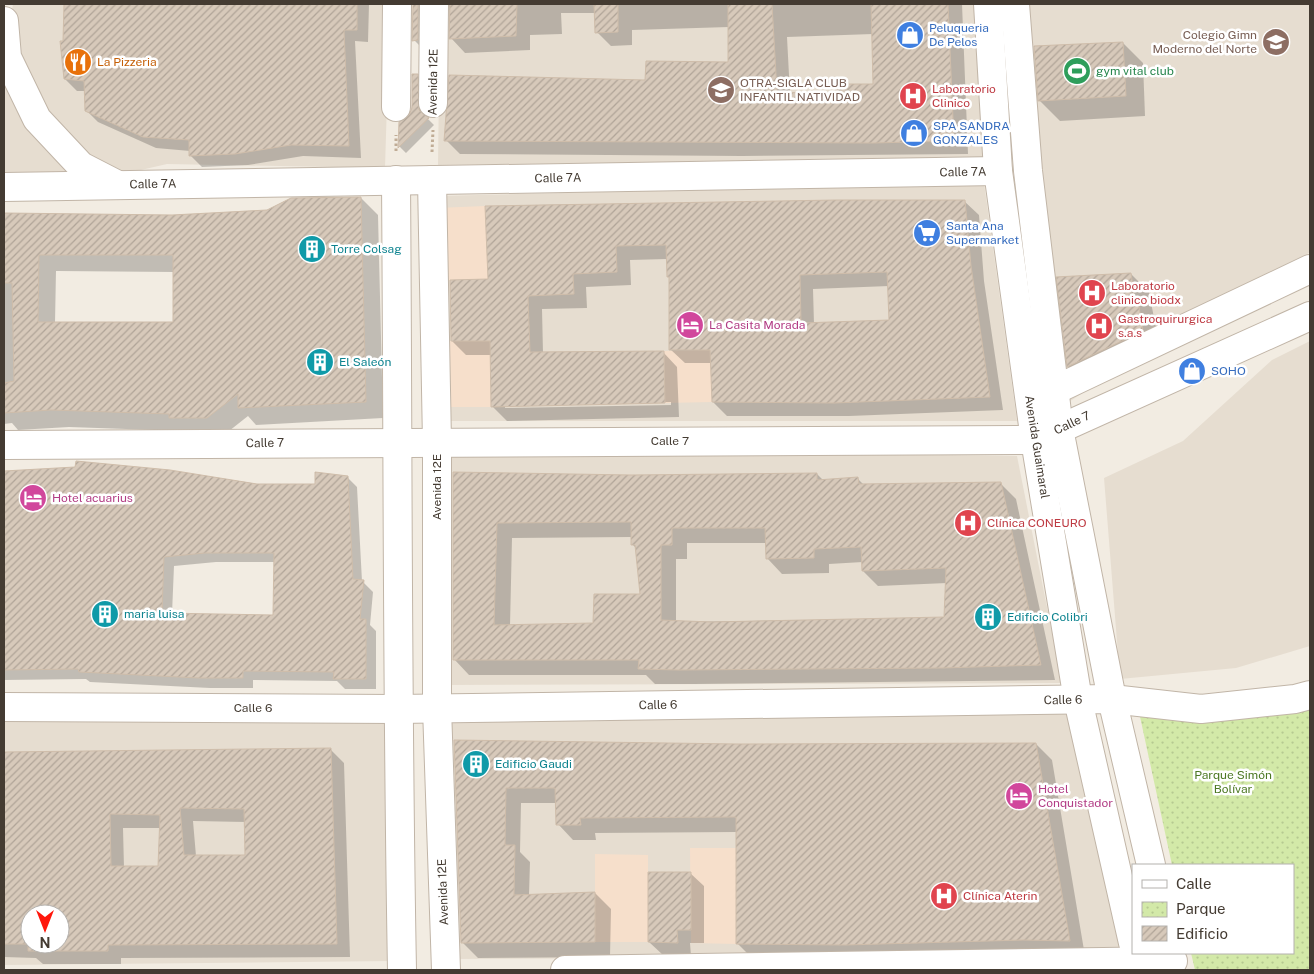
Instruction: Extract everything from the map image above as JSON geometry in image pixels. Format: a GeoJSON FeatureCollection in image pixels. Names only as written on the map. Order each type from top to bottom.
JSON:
{"type":"FeatureCollection","features":[{"type":"Feature","properties":{"kind":"street"},"geometry":{"type":"LineString","coordinates":[[396,107],[397,4]]}},
{"type":"Feature","properties":{"kind":"street","name":"Avenida 12E"},"geometry":{"type":"LineString","coordinates":[[433,103],[434,4]]}},
{"type":"Feature","properties":{"kind":"street","name":"Avenida Guaimaral"},"geometry":{"type":"LineString","coordinates":[[988,4],[998,171],[1035,440],[1078,700],[1132,939]]}},
{"type":"Feature","properties":{"kind":"street","name":"Avenida Guaimaral"},"geometry":{"type":"LineString","coordinates":[[1015,4],[1028,171],[1060,429],[1112,699],[1151,864]]}},
{"type":"Feature","properties":{"kind":"street","name":"Calle 7A"},"geometry":{"type":"LineString","coordinates":[[4,21],[7,57],[37,119],[81,166],[117,185]]}},
{"type":"Feature","properties":{"kind":"street","name":"Calle 7A"},"geometry":{"type":"LineString","coordinates":[[4,186],[998,171]]}},
{"type":"Feature","properties":{"kind":"street"},"geometry":{"type":"LineString","coordinates":[[396,180],[398,442],[397,708],[402,970]]}},
{"type":"Feature","properties":{"kind":"street","name":"Avenida 12E"},"geometry":{"type":"LineString","coordinates":[[432,180],[437,442],[437,708],[446,970]]}},
{"type":"Feature","properties":{"kind":"street"},"geometry":{"type":"LineString","coordinates":[[1054,390],[1310,269]]}},
{"type":"Feature","properties":{"kind":"street","name":"Calle 7"},"geometry":{"type":"LineString","coordinates":[[4,446],[398,442],[1035,440],[1310,316]]}},
{"type":"Feature","properties":{"kind":"street","name":"Calle 6"},"geometry":{"type":"LineString","coordinates":[[4,707],[437,708],[1112,699],[1201,709],[1295,699],[1310,695]]}},
{"type":"Feature","properties":{"kind":"street"},"geometry":{"type":"LineString","coordinates":[[565,970],[1136,957],[1174,961]]}},
{"type":"Feature","properties":{"kind":"path","name":"Avenida 12E"},"geometry":{"type":"LineString","coordinates":[[432,180],[433,103]]}},
{"type":"Feature","properties":{"kind":"path"},"geometry":{"type":"LineString","coordinates":[[396,107],[396,180]]}},
{"type":"Feature","properties":{"kind":"shaded area"},"geometry":{"type":"Polygon","coordinates":[[[13,4],[390,4],[385,168],[167,164],[119,175],[86,156],[47,121],[9,28],[13,4]]]}},
{"type":"Feature","properties":{"kind":"shaded area"},"geometry":{"type":"Polygon","coordinates":[[[440,4],[976,4],[986,159],[438,165],[440,4]]]}},
{"type":"Feature","properties":{"kind":"shaded area"},"geometry":{"type":"Polygon","coordinates":[[[1026,4],[1310,4],[1310,252],[1252,292],[1106,378],[1061,407],[1026,4]]]}},
{"type":"Feature","properties":{"kind":"shaded area"},"geometry":{"type":"Polygon","coordinates":[[[4,64],[22,120],[32,135],[71,175],[4,176],[4,64]]]}},
{"type":"Feature","properties":{"kind":"shaded area"},"geometry":{"type":"Polygon","coordinates":[[[984,183],[1017,421],[439,421],[436,196],[984,183]]]}},
{"type":"Feature","properties":{"kind":"shaded area"},"geometry":{"type":"Polygon","coordinates":[[[485,206],[488,279],[440,281],[437,208],[485,206]]]}},
{"type":"Feature","properties":{"kind":"shaded area"},"geometry":{"type":"Polygon","coordinates":[[[440,341],[490,341],[491,407],[442,407],[440,341]]]}},
{"type":"Feature","properties":{"kind":"shaded area"},"geometry":{"type":"Polygon","coordinates":[[[1310,341],[1310,646],[1236,668],[1120,679],[1104,478],[1183,441],[1272,360],[1310,341]]]}},
{"type":"Feature","properties":{"kind":"shaded area","name":"La Casita Morada"},"geometry":{"type":"Polygon","coordinates":[[[710,350],[712,402],[665,403],[664,351],[710,350]]]}},
{"type":"Feature","properties":{"kind":"shaded area"},"geometry":{"type":"Polygon","coordinates":[[[440,448],[1017,456],[1062,683],[442,685],[440,448]]]}},
{"type":"Feature","properties":{"kind":"shaded area"},"geometry":{"type":"Polygon","coordinates":[[[1069,708],[1121,956],[451,959],[439,719],[1069,708]]]}},
{"type":"Feature","properties":{"kind":"shaded area"},"geometry":{"type":"Polygon","coordinates":[[[388,713],[394,961],[4,965],[4,721],[388,713]]]}},
{"type":"Feature","properties":{"kind":"shaded area"},"geometry":{"type":"Polygon","coordinates":[[[690,848],[736,848],[736,944],[691,943],[690,848]]]}},
{"type":"Feature","properties":{"kind":"shaded area"},"geometry":{"type":"Polygon","coordinates":[[[595,854],[648,855],[648,942],[595,942],[595,854]]]}},
{"type":"Feature","properties":{"kind":"green space","name":"Parque Simón Bolívar"},"geometry":{"type":"Polygon","coordinates":[[[1310,699],[1310,970],[1195,970],[1191,954],[1294,954],[1294,864],[1172,864],[1139,712],[1310,699]]]}},
{"type":"Feature","properties":{"kind":"building"},"geometry":{"type":"Polygon","coordinates":[[[64,4],[357,4],[357,30],[344,30],[349,146],[291,145],[235,154],[189,156],[189,140],[143,137],[85,111],[84,81],[64,79],[60,41],[63,41],[64,4]]]}},
{"type":"Feature","properties":{"kind":"building"},"geometry":{"type":"Polygon","coordinates":[[[413,4],[418,4],[418,40],[412,41],[413,4]]]}},
{"type":"Feature","properties":{"kind":"building"},"geometry":{"type":"Polygon","coordinates":[[[450,4],[517,4],[516,36],[449,39],[450,4]]]}},
{"type":"Feature","properties":{"kind":"building"},"geometry":{"type":"Polygon","coordinates":[[[594,4],[618,4],[618,32],[595,33],[594,4]]]}},
{"type":"Feature","properties":{"kind":"building"},"geometry":{"type":"Polygon","coordinates":[[[728,4],[772,4],[777,92],[836,94],[836,84],[873,84],[871,4],[948,4],[954,141],[873,143],[444,141],[449,75],[645,80],[646,61],[728,62],[728,4]]]}},
{"type":"Feature","properties":{"kind":"building","name":"gym vital club"},"geometry":{"type":"Polygon","coordinates":[[[1123,42],[1126,96],[1038,101],[1034,46],[1123,42]]]}},
{"type":"Feature","properties":{"kind":"building"},"geometry":{"type":"Polygon","coordinates":[[[412,74],[418,74],[419,110],[429,118],[398,148],[399,122],[409,115],[412,108],[412,74]]]}},
{"type":"Feature","properties":{"kind":"building"},"geometry":{"type":"Polygon","coordinates":[[[361,197],[366,402],[238,408],[238,394],[207,418],[169,418],[169,414],[51,410],[4,413],[4,383],[14,381],[12,283],[4,283],[4,213],[172,215],[267,210],[291,198],[361,197]],[[39,255],[38,322],[173,322],[173,255],[39,255]]]}},
{"type":"Feature","properties":{"kind":"building"},"geometry":{"type":"Polygon","coordinates":[[[836,200],[965,200],[971,266],[990,397],[834,403],[712,402],[710,350],[669,350],[669,277],[667,277],[666,245],[616,246],[617,272],[573,274],[574,294],[528,296],[530,352],[664,351],[665,403],[491,407],[490,341],[451,341],[450,280],[488,279],[485,206],[836,200]],[[887,272],[800,275],[801,323],[889,320],[887,272]]]}},
{"type":"Feature","properties":{"kind":"building"},"geometry":{"type":"Polygon","coordinates":[[[1131,273],[1135,301],[1138,301],[1143,331],[1067,367],[1056,277],[1131,273]]]}},
{"type":"Feature","properties":{"kind":"building"},"geometry":{"type":"Polygon","coordinates":[[[76,461],[170,470],[257,484],[315,484],[315,472],[348,476],[353,579],[364,580],[360,619],[366,619],[366,679],[333,679],[334,672],[243,671],[243,678],[199,678],[79,672],[78,669],[4,670],[4,471],[75,467],[76,461]],[[205,553],[164,557],[162,613],[273,615],[274,553],[205,553]]]}},
{"type":"Feature","properties":{"kind":"building"},"geometry":{"type":"Polygon","coordinates":[[[453,472],[631,475],[817,473],[817,480],[858,477],[859,484],[1001,482],[1041,665],[942,668],[678,670],[638,669],[639,660],[453,660],[453,472]],[[631,522],[497,523],[494,625],[593,623],[594,594],[640,594],[635,545],[631,545],[631,522]],[[672,528],[672,545],[661,545],[661,620],[711,622],[944,617],[946,568],[862,571],[861,547],[814,549],[814,558],[766,559],[765,528],[672,528]]]}},
{"type":"Feature","properties":{"kind":"building"},"geometry":{"type":"Polygon","coordinates":[[[454,740],[738,744],[1036,743],[1070,941],[1023,940],[845,945],[736,944],[736,817],[580,818],[581,825],[556,825],[555,788],[506,788],[505,845],[515,845],[514,895],[595,892],[595,942],[461,943],[454,740]]]}},
{"type":"Feature","properties":{"kind":"building"},"geometry":{"type":"Polygon","coordinates":[[[331,748],[337,944],[108,945],[108,951],[70,951],[70,904],[20,904],[20,944],[4,944],[4,752],[331,748]],[[180,808],[184,855],[245,855],[244,809],[180,808]],[[110,814],[111,866],[158,866],[160,815],[110,814]]]}},
{"type":"Feature","properties":{"kind":"building"},"geometry":{"type":"Polygon","coordinates":[[[648,872],[691,872],[691,930],[677,930],[678,943],[648,942],[648,872]]]}},
{"type":"Feature","properties":{"kind":"place","name":"Peluqueria De Pelos"},"geometry":{"type":"Point","coordinates":[910,35]}},
{"type":"Feature","properties":{"kind":"place","name":"Colegio Gimn Moderno del Norte"},"geometry":{"type":"Point","coordinates":[1276,42]}},
{"type":"Feature","properties":{"kind":"place","name":"La Pizzeria"},"geometry":{"type":"Point","coordinates":[78,62]}},
{"type":"Feature","properties":{"kind":"place","name":"gym vital club"},"geometry":{"type":"Point","coordinates":[1077,71]}},
{"type":"Feature","properties":{"kind":"place","name":"OTRA-SIGLA CLUB INFANTIL NATIVIDAD"},"geometry":{"type":"Point","coordinates":[721,90]}},
{"type":"Feature","properties":{"kind":"place","name":"Laboratorio Clinico"},"geometry":{"type":"Point","coordinates":[913,96]}},
{"type":"Feature","properties":{"kind":"place","name":"SPA SANDRA GONZALES"},"geometry":{"type":"Point","coordinates":[914,133]}},
{"type":"Feature","properties":{"kind":"place","name":"Santa Ana Supermarket"},"geometry":{"type":"Point","coordinates":[927,233]}},
{"type":"Feature","properties":{"kind":"place","name":"Torre Colsag"},"geometry":{"type":"Point","coordinates":[312,249]}},
{"type":"Feature","properties":{"kind":"place","name":"Laboratorio clinico biodx"},"geometry":{"type":"Point","coordinates":[1092,293]}},
{"type":"Feature","properties":{"kind":"place","name":"La Casita Morada"},"geometry":{"type":"Point","coordinates":[690,325]}},
{"type":"Feature","properties":{"kind":"place","name":"Gastroquirurgica s.a.s"},"geometry":{"type":"Point","coordinates":[1099,326]}},
{"type":"Feature","properties":{"kind":"place","name":"El Saleón"},"geometry":{"type":"Point","coordinates":[320,362]}},
{"type":"Feature","properties":{"kind":"place","name":"SOHO"},"geometry":{"type":"Point","coordinates":[1192,371]}},
{"type":"Feature","properties":{"kind":"place","name":"Hotel acuarius"},"geometry":{"type":"Point","coordinates":[33,498]}},
{"type":"Feature","properties":{"kind":"place","name":"Clínica CONEURO"},"geometry":{"type":"Point","coordinates":[968,523]}},
{"type":"Feature","properties":{"kind":"place","name":"maria luisa"},"geometry":{"type":"Point","coordinates":[105,614]}},
{"type":"Feature","properties":{"kind":"place","name":"Edificio Colibri"},"geometry":{"type":"Point","coordinates":[988,617]}},
{"type":"Feature","properties":{"kind":"place","name":"Edificio Gaudi"},"geometry":{"type":"Point","coordinates":[476,764]}},
{"type":"Feature","properties":{"kind":"place","name":"Hotel Conquistador"},"geometry":{"type":"Point","coordinates":[1019,796]}},
{"type":"Feature","properties":{"kind":"place","name":"Clínica Aterin"},"geometry":{"type":"Point","coordinates":[944,896]}}]}
